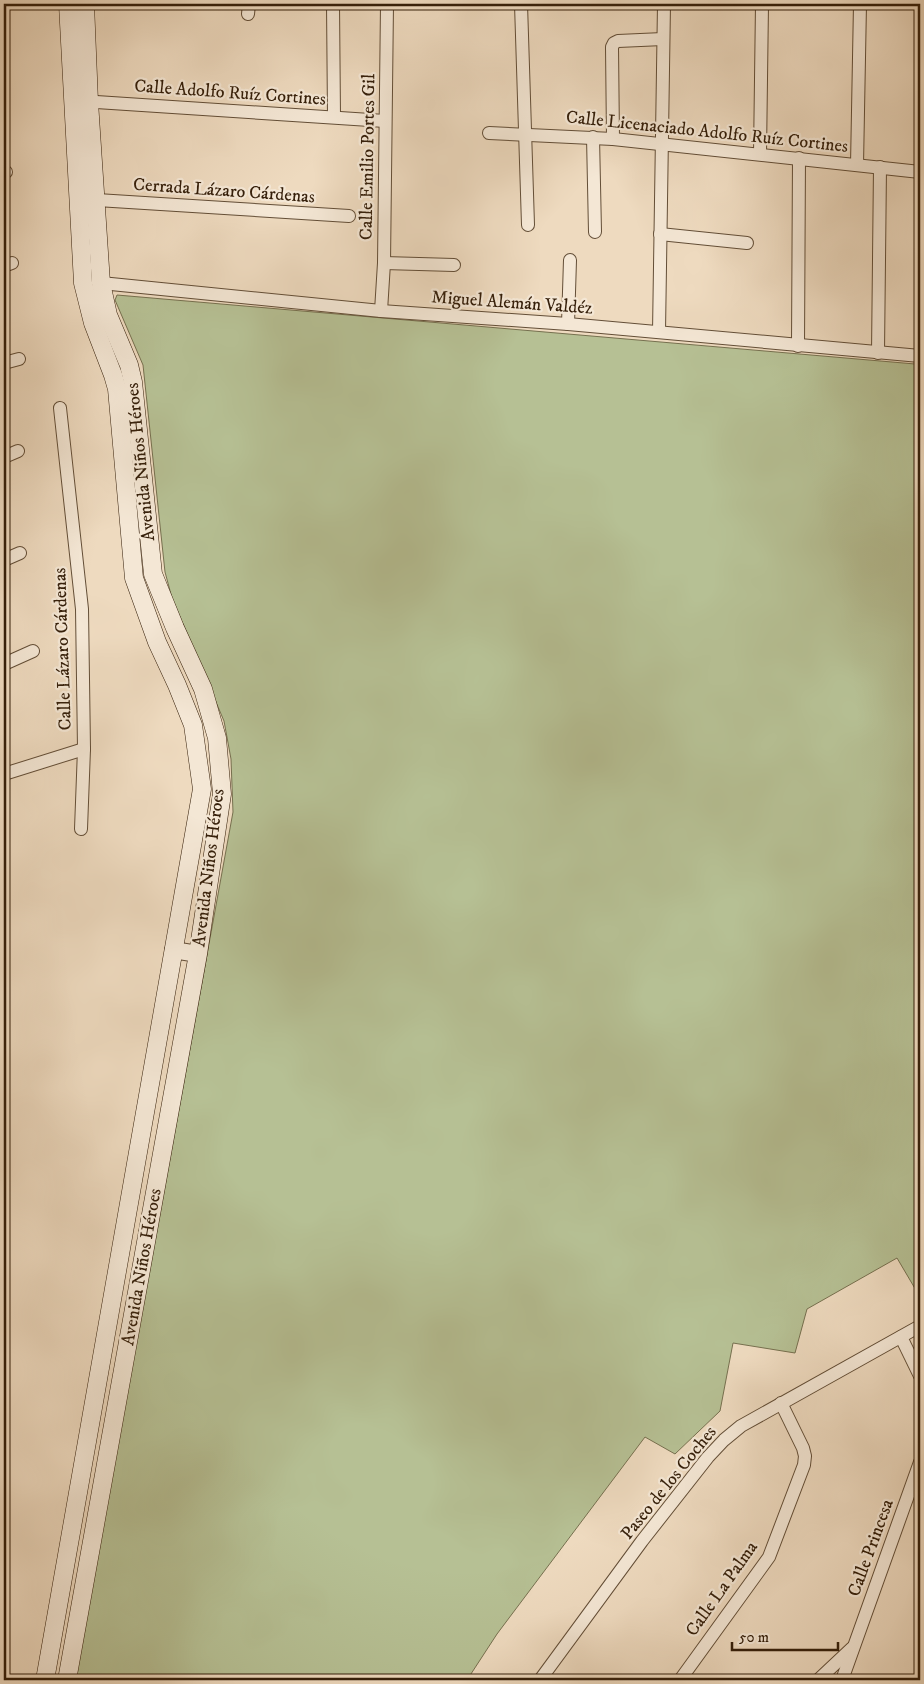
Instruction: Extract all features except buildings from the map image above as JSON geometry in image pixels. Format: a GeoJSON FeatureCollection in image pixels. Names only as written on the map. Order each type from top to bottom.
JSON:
{"type":"FeatureCollection","features":[{"type":"Feature","properties":{"kind":"main road","name":"Avenida Niños Héroes"},"geometry":{"type":"LineString","coordinates":[[66,1680],[198,954],[222,794],[217,738],[203,689],[153,574],[133,382],[129,365],[108,316],[101,283],[97,200],[68,4]]}},
{"type":"Feature","properties":{"kind":"main road","name":"Avenida Niños Héroes"},"geometry":{"type":"LineString","coordinates":[[45,1680],[202,789],[194,725],[157,642],[134,578],[117,389],[93,323],[83,283],[81,101],[85,4]]}},
{"type":"Feature","properties":{"kind":"street"},"geometry":{"type":"LineString","coordinates":[[333,4],[334,117]]}},
{"type":"Feature","properties":{"kind":"street","name":"Calle Emilio Portes Gil"},"geometry":{"type":"LineString","coordinates":[[382,311],[387,4]]}},
{"type":"Feature","properties":{"kind":"street"},"geometry":{"type":"LineString","coordinates":[[521,4],[528,225]]}},
{"type":"Feature","properties":{"kind":"street"},"geometry":{"type":"LineString","coordinates":[[659,332],[664,4]]}},
{"type":"Feature","properties":{"kind":"street"},"geometry":{"type":"LineString","coordinates":[[760,154],[762,4]]}},
{"type":"Feature","properties":{"kind":"street"},"geometry":{"type":"LineString","coordinates":[[857,164],[860,4]]}},
{"type":"Feature","properties":{"kind":"street"},"geometry":{"type":"LineString","coordinates":[[613,139],[612,47],[614,43],[618,41],[663,39]]}},
{"type":"Feature","properties":{"kind":"street","name":"Calle Adolfo Ruíz Cortines"},"geometry":{"type":"LineString","coordinates":[[81,101],[386,121]]}},
{"type":"Feature","properties":{"kind":"street","name":"Calle Licenaciado Adolfo Ruíz Cortines"},"geometry":{"type":"LineString","coordinates":[[489,132],[594,137],[920,172]]}},
{"type":"Feature","properties":{"kind":"street"},"geometry":{"type":"LineString","coordinates":[[594,137],[594,232]]}},
{"type":"Feature","properties":{"kind":"street"},"geometry":{"type":"LineString","coordinates":[[798,346],[799,158]]}},
{"type":"Feature","properties":{"kind":"street"},"geometry":{"type":"LineString","coordinates":[[878,353],[880,167]]}},
{"type":"Feature","properties":{"kind":"street","name":"Cerrada Lázaro Cárdenas"},"geometry":{"type":"LineString","coordinates":[[97,200],[348,216]]}},
{"type":"Feature","properties":{"kind":"street"},"geometry":{"type":"LineString","coordinates":[[660,234],[747,243]]}},
{"type":"Feature","properties":{"kind":"street"},"geometry":{"type":"LineString","coordinates":[[568,324],[570,260]]}},
{"type":"Feature","properties":{"kind":"street"},"geometry":{"type":"LineString","coordinates":[[384,263],[454,265]]}},
{"type":"Feature","properties":{"kind":"street","name":"Miguel Alemán Valdéz"},"geometry":{"type":"LineString","coordinates":[[101,283],[382,311],[568,324],[920,356]]}},
{"type":"Feature","properties":{"kind":"street"},"geometry":{"type":"LineString","coordinates":[[4,363],[20,359]]}},
{"type":"Feature","properties":{"kind":"street","name":"Calle Lázaro Cárdenas"},"geometry":{"type":"LineString","coordinates":[[60,408],[82,610],[84,749],[81,829]]}},
{"type":"Feature","properties":{"kind":"street"},"geometry":{"type":"LineString","coordinates":[[4,457],[18,451]]}},
{"type":"Feature","properties":{"kind":"street"},"geometry":{"type":"LineString","coordinates":[[4,560],[20,553]]}},
{"type":"Feature","properties":{"kind":"street"},"geometry":{"type":"LineString","coordinates":[[4,664],[33,651]]}},
{"type":"Feature","properties":{"kind":"street"},"geometry":{"type":"LineString","coordinates":[[4,774],[84,749]]}},
{"type":"Feature","properties":{"kind":"street"},"geometry":{"type":"LineString","coordinates":[[173,950],[198,954]]}},
{"type":"Feature","properties":{"kind":"street","name":"Paseo de los Coches"},"geometry":{"type":"LineString","coordinates":[[540,1680],[642,1542],[708,1457],[724,1440],[742,1426],[781,1403],[920,1326]]}},
{"type":"Feature","properties":{"kind":"street"},"geometry":{"type":"LineString","coordinates":[[901,1337],[920,1376]]}},
{"type":"Feature","properties":{"kind":"street","name":"Calle La Palma"},"geometry":{"type":"LineString","coordinates":[[680,1680],[769,1557],[804,1465],[804,1448],[781,1403]]}},
{"type":"Feature","properties":{"kind":"street","name":"Calle Princesa"},"geometry":{"type":"LineString","coordinates":[[842,1680],[920,1462]]}},
{"type":"Feature","properties":{"kind":"street","name":"Calle Princesa"},"geometry":{"type":"LineString","coordinates":[[818,1680],[855,1645]]}},
{"type":"Feature","properties":{"kind":"green space"},"geometry":{"type":"Polygon","coordinates":[[[117,295],[915,364],[920,391],[920,1297],[897,1258],[807,1309],[795,1353],[733,1343],[720,1411],[675,1454],[645,1437],[497,1634],[467,1680],[75,1680],[233,812],[231,759],[224,721],[172,598],[165,572],[143,365],[115,300],[117,295]]]}}]}
